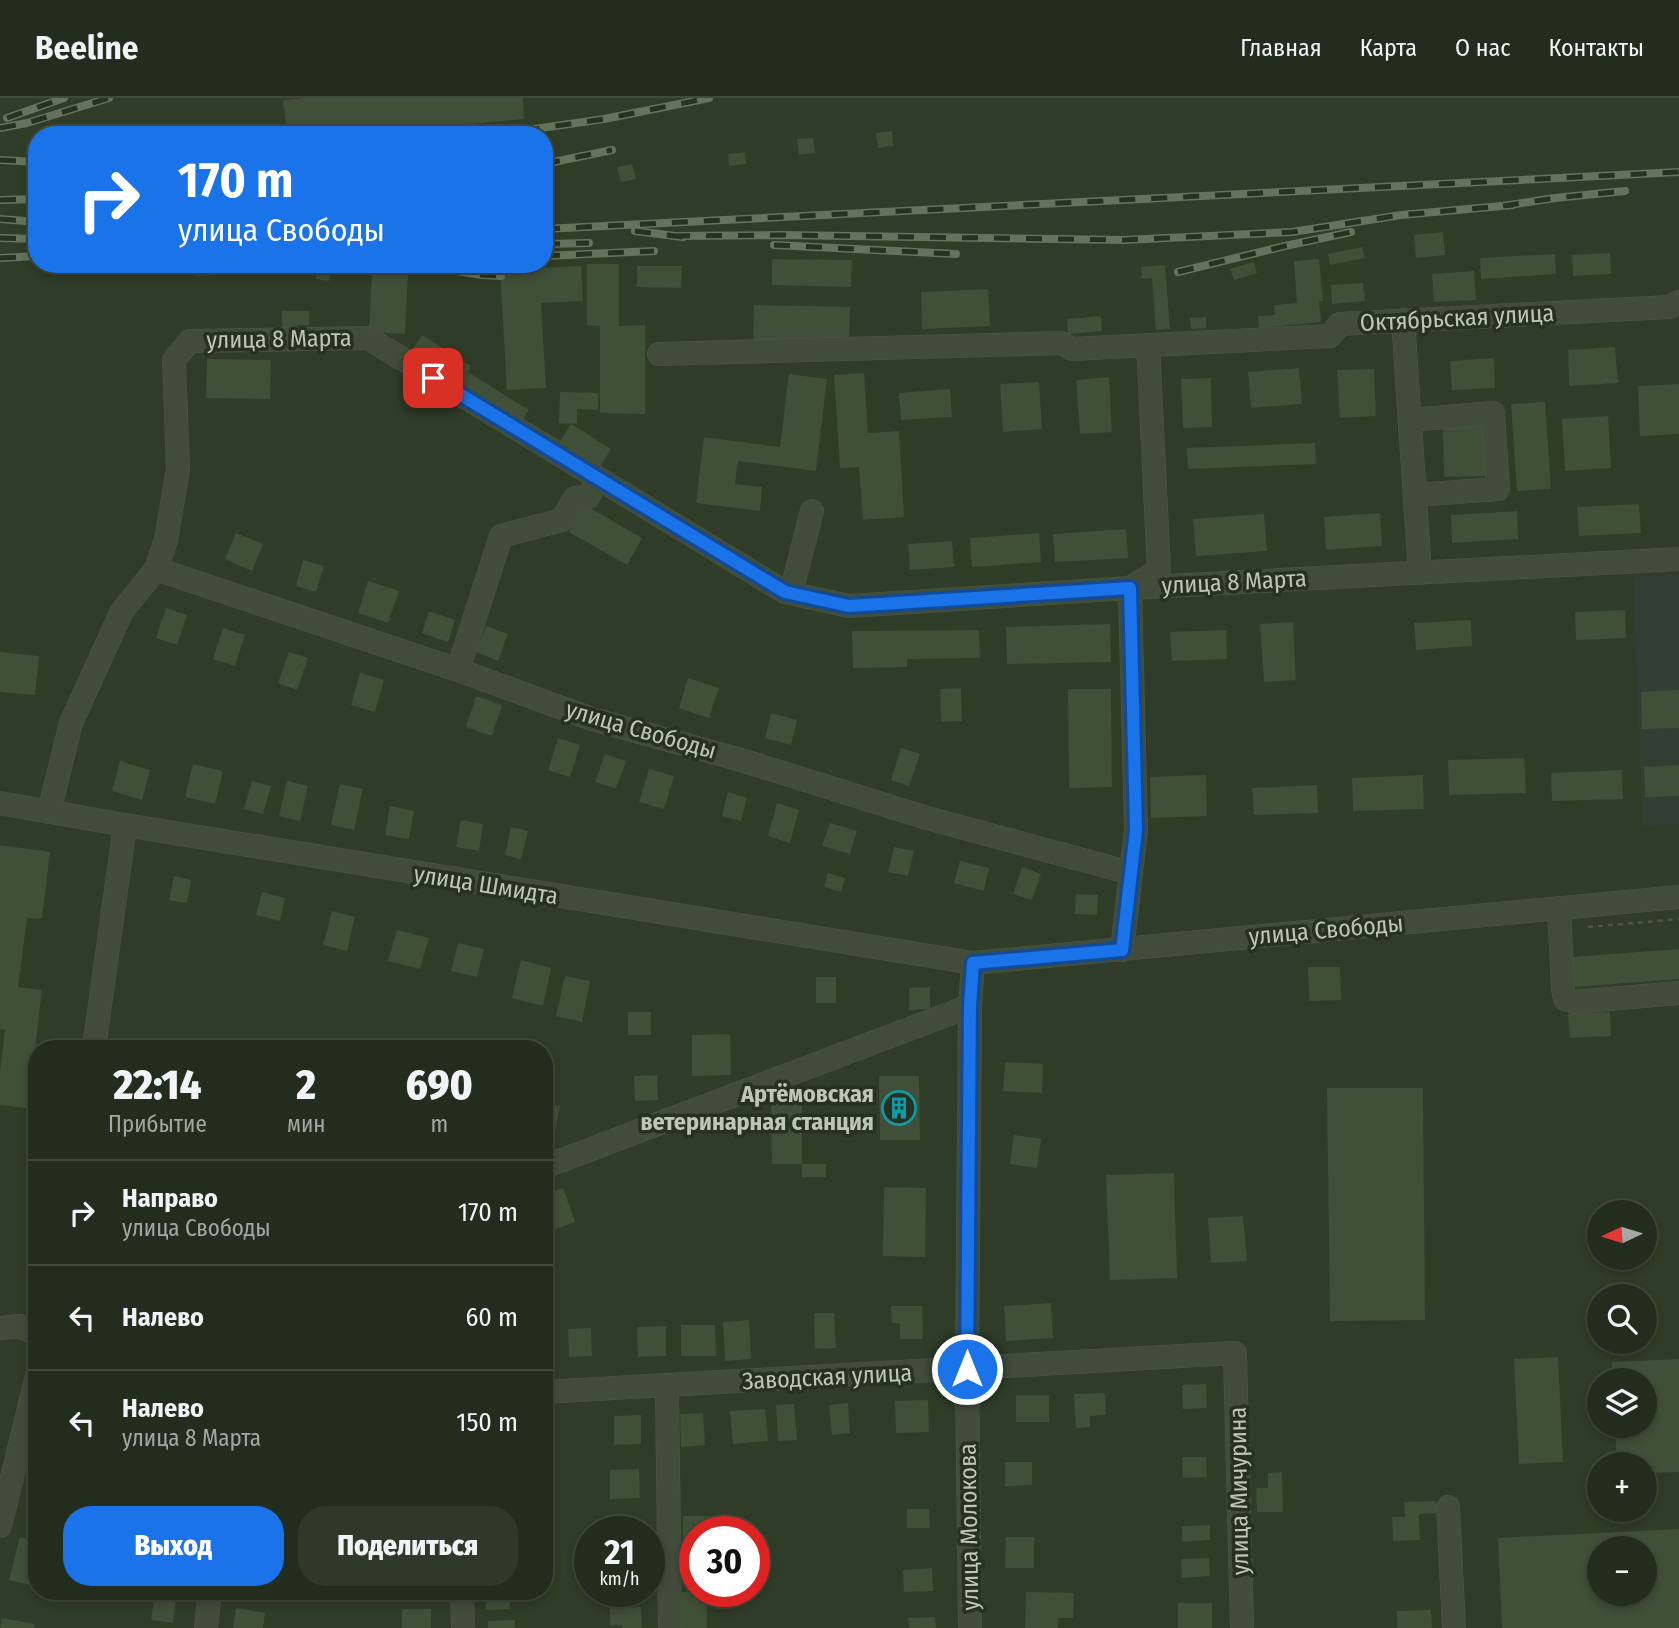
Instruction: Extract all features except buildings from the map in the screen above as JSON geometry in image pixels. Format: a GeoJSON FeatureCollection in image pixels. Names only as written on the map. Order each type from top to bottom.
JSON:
{"type":"FeatureCollection","features":[{"type":"Feature","properties":{"kind":"street","name":"Октябрьская улица"},"geometry":{"type":"LineString","coordinates":[[659,354],[1061,343],[1072,349],[1330,336],[1340,324],[1669,307],[1679,302]]}},
{"type":"Feature","properties":{"kind":"street"},"geometry":{"type":"LineString","coordinates":[[1403,320],[1420,573]]}},
{"type":"Feature","properties":{"kind":"street","name":"улица 8 Марта"},"geometry":{"type":"LineString","coordinates":[[156,569],[166,540],[178,470],[174,360],[190,341],[368,338],[785,592],[849,606],[1679,559]]}},
{"type":"Feature","properties":{"kind":"street"},"geometry":{"type":"LineString","coordinates":[[1122,950],[1136,830],[1130,588],[1159,570],[1148,345]]}},
{"type":"Feature","properties":{"kind":"street"},"geometry":{"type":"LineString","coordinates":[[1410,420],[1493,413],[1498,489],[1415,495]]}},
{"type":"Feature","properties":{"kind":"street"},"geometry":{"type":"LineString","coordinates":[[458,670],[501,536],[562,520],[575,498],[587,497],[598,479]]}},
{"type":"Feature","properties":{"kind":"street"},"geometry":{"type":"LineString","coordinates":[[791,593],[812,511]]}},
{"type":"Feature","properties":{"kind":"street"},"geometry":{"type":"LineString","coordinates":[[49,812],[71,723],[122,611],[156,569]]}},
{"type":"Feature","properties":{"kind":"street","name":"улица Свободы"},"geometry":{"type":"LineString","coordinates":[[156,569],[458,670],[592,719],[741,760],[927,818],[1131,873]]}},
{"type":"Feature","properties":{"kind":"street","name":"улица Шмидта"},"geometry":{"type":"LineString","coordinates":[[0,803],[973,963]]}},
{"type":"Feature","properties":{"kind":"street"},"geometry":{"type":"LineString","coordinates":[[95,1040],[125,825]]}},
{"type":"Feature","properties":{"kind":"street","name":"улица Свободы"},"geometry":{"type":"LineString","coordinates":[[973,963],[1559,919],[1679,897]]}},
{"type":"Feature","properties":{"kind":"street"},"geometry":{"type":"LineString","coordinates":[[1559,919],[1565,999],[1574,1002],[1679,993]]}},
{"type":"Feature","properties":{"kind":"street","name":"улица Молокова"},"geometry":{"type":"LineString","coordinates":[[970,1628],[967,1369],[970,1006],[973,963]]}},
{"type":"Feature","properties":{"kind":"street"},"geometry":{"type":"LineString","coordinates":[[553,1164],[970,1006]]}},
{"type":"Feature","properties":{"kind":"street"},"geometry":{"type":"LineString","coordinates":[[0,1328],[20,1326],[28,1330]]}},
{"type":"Feature","properties":{"kind":"street","name":"Заводская улица"},"geometry":{"type":"LineString","coordinates":[[553,1392],[1235,1353]]}},
{"type":"Feature","properties":{"kind":"street","name":"улица Мичурина"},"geometry":{"type":"LineString","coordinates":[[1235,1353],[1242,1628]]}},
{"type":"Feature","properties":{"kind":"street"},"geometry":{"type":"LineString","coordinates":[[667,1386],[670,1628]]}},
{"type":"Feature","properties":{"kind":"street"},"geometry":{"type":"LineString","coordinates":[[0,1526],[28,1412]]}},
{"type":"Feature","properties":{"kind":"street"},"geometry":{"type":"LineString","coordinates":[[1448,1507],[1454,1628]]}},
{"type":"Feature","properties":{"kind":"street"},"geometry":{"type":"LineString","coordinates":[[205,1628],[209,1600]]}},
{"type":"Feature","properties":{"kind":"street"},"geometry":{"type":"LineString","coordinates":[[462,1600],[463,1628]]}},
{"type":"Feature","properties":{"kind":"path"},"geometry":{"type":"LineString","coordinates":[[1559,919],[1679,919]]}},
{"type":"Feature","properties":{"kind":"shaded area"},"geometry":{"type":"Polygon","coordinates":[[[1679,574],[1679,824],[1643,826],[1633,577],[1679,574]]]}},
{"type":"Feature","properties":{"kind":"railway"},"geometry":{"type":"LineString","coordinates":[[7,118],[64,98]]}},
{"type":"Feature","properties":{"kind":"railway"},"geometry":{"type":"LineString","coordinates":[[0,128],[27,123],[109,98]]}},
{"type":"Feature","properties":{"kind":"railway"},"geometry":{"type":"LineString","coordinates":[[553,126],[709,98]]}},
{"type":"Feature","properties":{"kind":"railway"},"geometry":{"type":"LineString","coordinates":[[553,162],[612,150]]}},
{"type":"Feature","properties":{"kind":"railway"},"geometry":{"type":"LineString","coordinates":[[0,160],[28,162]]}},
{"type":"Feature","properties":{"kind":"railway"},"geometry":{"type":"LineString","coordinates":[[553,229],[1679,172]]}},
{"type":"Feature","properties":{"kind":"railway"},"geometry":{"type":"LineString","coordinates":[[1503,206],[1625,191]]}},
{"type":"Feature","properties":{"kind":"railway"},"geometry":{"type":"LineString","coordinates":[[0,200],[28,199]]}},
{"type":"Feature","properties":{"kind":"railway"},"geometry":{"type":"LineString","coordinates":[[674,236],[1124,240],[1292,232],[1401,215],[1513,205]]}},
{"type":"Feature","properties":{"kind":"railway"},"geometry":{"type":"LineString","coordinates":[[0,219],[28,221]]}},
{"type":"Feature","properties":{"kind":"railway"},"geometry":{"type":"LineString","coordinates":[[635,231],[683,237]]}},
{"type":"Feature","properties":{"kind":"railway"},"geometry":{"type":"LineString","coordinates":[[1178,272],[1351,232]]}},
{"type":"Feature","properties":{"kind":"railway"},"geometry":{"type":"LineString","coordinates":[[0,238],[28,239]]}},
{"type":"Feature","properties":{"kind":"railway"},"geometry":{"type":"LineString","coordinates":[[553,244],[589,243]]}},
{"type":"Feature","properties":{"kind":"railway"},"geometry":{"type":"LineString","coordinates":[[774,245],[956,254]]}},
{"type":"Feature","properties":{"kind":"railway"},"geometry":{"type":"LineString","coordinates":[[553,256],[654,251]]}},
{"type":"Feature","properties":{"kind":"railway"},"geometry":{"type":"LineString","coordinates":[[0,258],[28,256]]}},
{"type":"Feature","properties":{"kind":"railway"},"geometry":{"type":"LineString","coordinates":[[469,273],[501,276]]}},
{"type":"Feature","properties":{"kind":"place","name":"Артёмовская ветеринарная станция"},"geometry":{"type":"Point","coordinates":[899,1108]}},
{"type":"Feature","properties":{"kind":"route"},"geometry":{"type":"LineString","coordinates":[[433,378],[785,592],[849,606],[1130,588],[1136,830],[1122,950],[973,963],[970,1006],[967,1369]]}}]}
